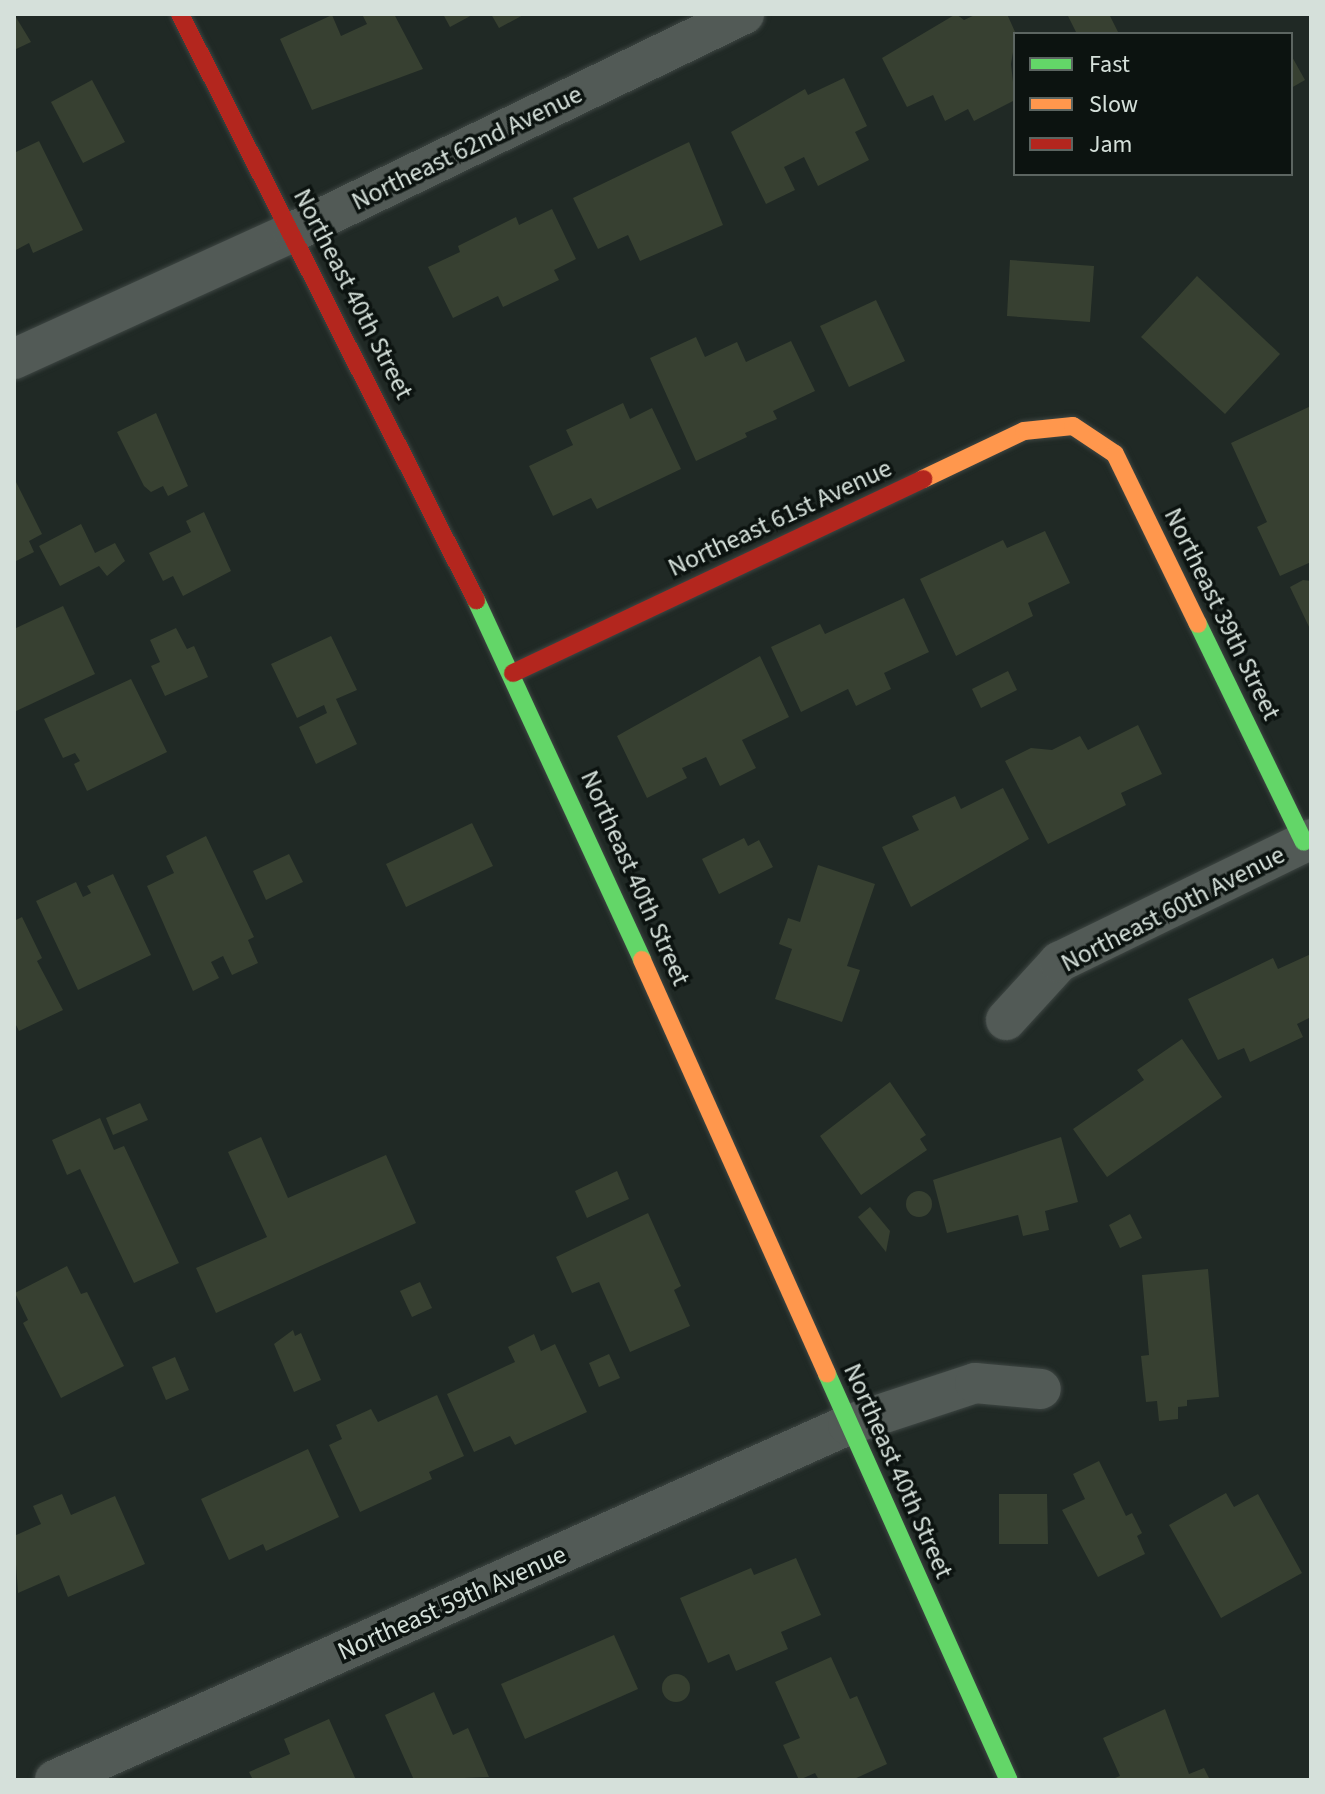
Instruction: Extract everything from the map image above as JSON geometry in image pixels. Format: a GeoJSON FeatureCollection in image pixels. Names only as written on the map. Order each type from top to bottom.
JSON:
{"type":"FeatureCollection","features":[{"type":"Feature","properties":{"kind":"street","name":"Northeast 40th Street"},"geometry":{"type":"LineString","coordinates":[[180,14],[293,232],[513,673],[1009,1780]]}},
{"type":"Feature","properties":{"kind":"street","name":"Northeast 62nd Avenue"},"geometry":{"type":"LineString","coordinates":[[14,359],[293,232],[744,14]]}},
{"type":"Feature","properties":{"kind":"street","name":"Northeast 61st Avenue"},"geometry":{"type":"LineString","coordinates":[[513,673],[1024,431],[1073,426]]}},
{"type":"Feature","properties":{"kind":"street","name":"Northeast 39th Street"},"geometry":{"type":"LineString","coordinates":[[1073,426],[1115,454],[1308,841]]}},
{"type":"Feature","properties":{"kind":"street","name":"Northeast 60th Avenue"},"geometry":{"type":"LineString","coordinates":[[1006,1020],[1059,962],[1308,841]]}},
{"type":"Feature","properties":{"kind":"street","name":"Northeast 59th Avenue"},"geometry":{"type":"LineString","coordinates":[[55,1780],[108,1770],[848,1425],[975,1383],[1041,1389]]}},
{"type":"Feature","properties":{"kind":"building"},"geometry":{"type":"Polygon","coordinates":[[[14,14],[31,42],[14,50],[14,14]]]}},
{"type":"Feature","properties":{"kind":"building"},"geometry":{"type":"Polygon","coordinates":[[[362,14],[394,14],[423,69],[312,110],[280,39],[332,15],[341,36],[367,24],[362,14]]]}},
{"type":"Feature","properties":{"kind":"building"},"geometry":{"type":"Polygon","coordinates":[[[443,14],[474,14],[450,27],[443,14]]]}},
{"type":"Feature","properties":{"kind":"building"},"geometry":{"type":"Polygon","coordinates":[[[491,14],[525,14],[499,28],[491,14]]]}},
{"type":"Feature","properties":{"kind":"building"},"geometry":{"type":"Polygon","coordinates":[[[956,14],[964,20],[977,14],[1007,14],[1015,32],[1011,64],[1013,101],[974,121],[968,109],[945,121],[933,95],[907,107],[882,58],[956,14]]]}},
{"type":"Feature","properties":{"kind":"building"},"geometry":{"type":"Polygon","coordinates":[[[1067,14],[1109,14],[1118,32],[1076,32],[1067,14]]]}},
{"type":"Feature","properties":{"kind":"building"},"geometry":{"type":"Polygon","coordinates":[[[1293,59],[1305,80],[1293,87],[1293,59]]]}},
{"type":"Feature","properties":{"kind":"building"},"geometry":{"type":"Polygon","coordinates":[[[844,78],[867,126],[855,132],[869,160],[818,186],[804,157],[784,167],[795,190],[766,204],[731,132],[805,89],[808,95],[844,78]]]}},
{"type":"Feature","properties":{"kind":"building"},"geometry":{"type":"Polygon","coordinates":[[[92,80],[125,142],[83,163],[51,102],[92,80]]]}},
{"type":"Feature","properties":{"kind":"building"},"geometry":{"type":"Polygon","coordinates":[[[39,141],[83,230],[33,253],[29,243],[14,251],[14,153],[39,141]]]}},
{"type":"Feature","properties":{"kind":"building"},"geometry":{"type":"Polygon","coordinates":[[[689,142],[723,225],[640,261],[628,235],[598,249],[573,198],[689,142]]]}},
{"type":"Feature","properties":{"kind":"building"},"geometry":{"type":"Polygon","coordinates":[[[552,209],[576,259],[554,270],[559,280],[503,307],[498,296],[453,318],[428,267],[460,252],[458,246],[516,217],[519,225],[552,209]]]}},
{"type":"Feature","properties":{"kind":"building"},"geometry":{"type":"Polygon","coordinates":[[[1010,260],[1094,266],[1090,322],[1007,316],[1010,260]]]}},
{"type":"Feature","properties":{"kind":"building"},"geometry":{"type":"Polygon","coordinates":[[[1197,276],[1280,354],[1225,414],[1141,337],[1197,276]]]}},
{"type":"Feature","properties":{"kind":"building"},"geometry":{"type":"Polygon","coordinates":[[[876,300],[905,361],[849,387],[820,326],[876,300]]]}},
{"type":"Feature","properties":{"kind":"building"},"geometry":{"type":"Polygon","coordinates":[[[696,337],[705,357],[737,342],[746,362],[791,341],[815,391],[773,411],[777,419],[745,433],[747,437],[696,461],[650,358],[696,337]]]}},
{"type":"Feature","properties":{"kind":"building"},"geometry":{"type":"Polygon","coordinates":[[[623,403],[630,419],[652,408],[681,469],[597,509],[591,498],[553,516],[529,466],[573,445],[566,430],[623,403]]]}},
{"type":"Feature","properties":{"kind":"building"},"geometry":{"type":"Polygon","coordinates":[[[1311,406],[1311,562],[1280,576],[1257,527],[1267,522],[1231,443],[1311,406]]]}},
{"type":"Feature","properties":{"kind":"building"},"geometry":{"type":"Polygon","coordinates":[[[156,413],[188,486],[168,496],[163,486],[151,492],[144,486],[117,432],[156,413]]]}},
{"type":"Feature","properties":{"kind":"building"},"geometry":{"type":"Polygon","coordinates":[[[14,478],[42,534],[29,541],[34,552],[14,562],[14,478]]]}},
{"type":"Feature","properties":{"kind":"building"},"geometry":{"type":"Polygon","coordinates":[[[204,512],[231,571],[183,596],[173,576],[163,581],[149,553],[191,532],[186,521],[204,512]]]}},
{"type":"Feature","properties":{"kind":"building"},"geometry":{"type":"Polygon","coordinates":[[[81,524],[95,553],[115,543],[125,561],[107,576],[99,566],[60,586],[39,546],[81,524]]]}},
{"type":"Feature","properties":{"kind":"building"},"geometry":{"type":"Polygon","coordinates":[[[1045,531],[1070,583],[1028,603],[1033,616],[956,656],[920,579],[1003,540],[1007,548],[1045,531]]]}},
{"type":"Feature","properties":{"kind":"building"},"geometry":{"type":"Polygon","coordinates":[[[1303,580],[1311,581],[1311,631],[1290,587],[1303,580]]]}},
{"type":"Feature","properties":{"kind":"building"},"geometry":{"type":"Polygon","coordinates":[[[904,598],[929,652],[884,673],[891,689],[856,706],[848,689],[801,712],[771,647],[820,624],[825,634],[904,598]]]}},
{"type":"Feature","properties":{"kind":"building"},"geometry":{"type":"Polygon","coordinates":[[[63,606],[95,674],[14,712],[14,629],[63,606]]]}},
{"type":"Feature","properties":{"kind":"building"},"geometry":{"type":"Polygon","coordinates":[[[176,628],[187,649],[194,646],[208,677],[165,696],[151,666],[160,662],[150,640],[176,628]]]}},
{"type":"Feature","properties":{"kind":"building"},"geometry":{"type":"Polygon","coordinates":[[[331,636],[357,690],[336,699],[357,744],[316,764],[299,727],[327,713],[324,705],[297,718],[271,664],[331,636]]]}},
{"type":"Feature","properties":{"kind":"building"},"geometry":{"type":"Polygon","coordinates":[[[760,656],[789,717],[742,740],[756,768],[720,786],[706,757],[682,768],[687,778],[647,798],[617,736],[760,656]]]}},
{"type":"Feature","properties":{"kind":"building"},"geometry":{"type":"Polygon","coordinates":[[[1008,671],[1017,690],[981,708],[972,689],[1008,671]]]}},
{"type":"Feature","properties":{"kind":"building"},"geometry":{"type":"Polygon","coordinates":[[[131,679],[167,752],[87,791],[74,764],[80,761],[75,753],[63,758],[44,719],[131,679]]]}},
{"type":"Feature","properties":{"kind":"building"},"geometry":{"type":"Polygon","coordinates":[[[1138,725],[1162,774],[1121,793],[1126,805],[1048,844],[1005,761],[1031,748],[1052,750],[1080,736],[1088,750],[1138,725]]]}},
{"type":"Feature","properties":{"kind":"building"},"geometry":{"type":"Polygon","coordinates":[[[1003,788],[1029,839],[911,907],[882,847],[919,830],[912,816],[955,796],[961,809],[1003,788]]]}},
{"type":"Feature","properties":{"kind":"building"},"geometry":{"type":"Polygon","coordinates":[[[472,823],[493,866],[406,907],[386,864],[472,823]]]}},
{"type":"Feature","properties":{"kind":"building"},"geometry":{"type":"Polygon","coordinates":[[[206,836],[254,937],[248,940],[258,963],[232,975],[223,956],[211,962],[219,978],[193,991],[147,886],[174,873],[166,856],[206,836]]]}},
{"type":"Feature","properties":{"kind":"building"},"geometry":{"type":"Polygon","coordinates":[[[744,838],[748,846],[759,840],[773,867],[719,894],[702,859],[744,838]]]}},
{"type":"Feature","properties":{"kind":"building"},"geometry":{"type":"Polygon","coordinates":[[[289,854],[303,882],[266,900],[253,871],[289,854]]]}},
{"type":"Feature","properties":{"kind":"building"},"geometry":{"type":"Polygon","coordinates":[[[818,865],[875,884],[847,966],[860,970],[842,1022],[775,999],[792,949],[779,944],[788,918],[800,922],[818,865]]]}},
{"type":"Feature","properties":{"kind":"building"},"geometry":{"type":"Polygon","coordinates":[[[113,874],[151,955],[78,990],[36,901],[76,882],[83,897],[91,893],[87,886],[113,874]]]}},
{"type":"Feature","properties":{"kind":"building"},"geometry":{"type":"Polygon","coordinates":[[[22,917],[42,958],[37,961],[63,1010],[19,1031],[14,1021],[14,921],[22,917]]]}},
{"type":"Feature","properties":{"kind":"building"},"geometry":{"type":"Polygon","coordinates":[[[1311,954],[1311,1017],[1297,1024],[1303,1037],[1250,1062],[1244,1048],[1218,1060],[1188,999],[1273,958],[1278,969],[1311,954]]]}},
{"type":"Feature","properties":{"kind":"building"},"geometry":{"type":"Polygon","coordinates":[[[1182,1039],[1222,1097],[1107,1177],[1073,1129],[1144,1080],[1137,1070],[1182,1039]]]}},
{"type":"Feature","properties":{"kind":"building"},"geometry":{"type":"Polygon","coordinates":[[[890,1082],[926,1135],[920,1139],[927,1150],[861,1195],[820,1136],[890,1082]]]}},
{"type":"Feature","properties":{"kind":"building"},"geometry":{"type":"Polygon","coordinates":[[[140,1103],[148,1120],[113,1135],[106,1118],[140,1103]]]}},
{"type":"Feature","properties":{"kind":"building"},"geometry":{"type":"Polygon","coordinates":[[[100,1118],[114,1150],[124,1146],[179,1263],[134,1283],[80,1169],[67,1175],[52,1140],[100,1118]]]}},
{"type":"Feature","properties":{"kind":"building"},"geometry":{"type":"Polygon","coordinates":[[[261,1137],[288,1198],[386,1155],[416,1223],[216,1313],[196,1268],[267,1237],[228,1152],[261,1137]]]}},
{"type":"Feature","properties":{"kind":"building"},"geometry":{"type":"Polygon","coordinates":[[[1061,1137],[1078,1202],[1045,1211],[1049,1230],[1023,1236],[1018,1215],[947,1233],[933,1180],[1061,1137]]]}},
{"type":"Feature","properties":{"kind":"building"},"geometry":{"type":"Polygon","coordinates":[[[617,1171],[629,1199],[587,1218],[575,1191],[617,1171]]]}},
{"type":"Feature","properties":{"kind":"building"},"geometry":{"type":"Polygon","coordinates":[[[919,1191],[928,1195],[932,1204],[928,1213],[919,1217],[910,1213],[906,1204],[910,1195],[919,1191]]]}},
{"type":"Feature","properties":{"kind":"building"},"geometry":{"type":"Polygon","coordinates":[[[870,1207],[890,1231],[886,1252],[858,1217],[870,1207]]]}},
{"type":"Feature","properties":{"kind":"building"},"geometry":{"type":"Polygon","coordinates":[[[648,1213],[681,1286],[674,1290],[690,1326],[630,1352],[599,1282],[572,1293],[556,1257],[648,1213]]]}},
{"type":"Feature","properties":{"kind":"building"},"geometry":{"type":"Polygon","coordinates":[[[1130,1214],[1142,1238],[1120,1248],[1109,1225],[1130,1214]]]}},
{"type":"Feature","properties":{"kind":"building"},"geometry":{"type":"Polygon","coordinates":[[[67,1266],[81,1294],[87,1292],[124,1366],[61,1398],[23,1323],[28,1320],[15,1293],[67,1266]]]}},
{"type":"Feature","properties":{"kind":"building"},"geometry":{"type":"Polygon","coordinates":[[[1208,1269],[1219,1397],[1187,1400],[1187,1406],[1178,1407],[1178,1419],[1159,1421],[1157,1401],[1146,1402],[1141,1356],[1149,1355],[1142,1275],[1208,1269]]]}},
{"type":"Feature","properties":{"kind":"building"},"geometry":{"type":"Polygon","coordinates":[[[420,1282],[432,1308],[412,1317],[400,1291],[420,1282]]]}},
{"type":"Feature","properties":{"kind":"building"},"geometry":{"type":"Polygon","coordinates":[[[293,1330],[295,1336],[301,1333],[321,1380],[294,1392],[274,1344],[293,1330]]]}},
{"type":"Feature","properties":{"kind":"building"},"geometry":{"type":"Polygon","coordinates":[[[534,1334],[541,1351],[555,1344],[587,1412],[515,1445],[510,1436],[474,1452],[447,1394],[515,1362],[508,1347],[534,1334]]]}},
{"type":"Feature","properties":{"kind":"building"},"geometry":{"type":"Polygon","coordinates":[[[609,1354],[620,1378],[599,1387],[589,1363],[609,1354]]]}},
{"type":"Feature","properties":{"kind":"building"},"geometry":{"type":"Polygon","coordinates":[[[175,1357],[189,1390],[166,1400],[152,1367],[175,1357]]]}},
{"type":"Feature","properties":{"kind":"building"},"geometry":{"type":"Polygon","coordinates":[[[437,1395],[464,1456],[429,1472],[432,1479],[360,1512],[329,1445],[342,1439],[336,1425],[371,1409],[378,1422],[437,1395]]]}},
{"type":"Feature","properties":{"kind":"building"},"geometry":{"type":"Polygon","coordinates":[[[308,1449],[339,1517],[266,1551],[263,1544],[229,1560],[201,1499],[308,1449]]]}},
{"type":"Feature","properties":{"kind":"building"},"geometry":{"type":"Polygon","coordinates":[[[1099,1461],[1126,1516],[1132,1513],[1142,1533],[1137,1536],[1145,1554],[1098,1577],[1062,1510],[1085,1499],[1073,1474],[1099,1461]]]}},
{"type":"Feature","properties":{"kind":"building"},"geometry":{"type":"Polygon","coordinates":[[[1226,1493],[1234,1507],[1258,1494],[1302,1573],[1221,1618],[1169,1525],[1226,1493]]]}},
{"type":"Feature","properties":{"kind":"building"},"geometry":{"type":"Polygon","coordinates":[[[62,1494],[71,1515],[115,1496],[145,1564],[68,1597],[59,1575],[18,1593],[14,1536],[41,1524],[33,1506],[62,1494]]]}},
{"type":"Feature","properties":{"kind":"building"},"geometry":{"type":"Polygon","coordinates":[[[999,1494],[1047,1494],[1048,1544],[999,1544],[999,1494]]]}},
{"type":"Feature","properties":{"kind":"building"},"geometry":{"type":"Polygon","coordinates":[[[796,1558],[821,1615],[781,1632],[788,1649],[736,1671],[729,1654],[708,1663],[680,1598],[751,1568],[754,1575],[796,1558]]]}},
{"type":"Feature","properties":{"kind":"building"},"geometry":{"type":"Polygon","coordinates":[[[614,1635],[638,1689],[525,1739],[501,1684],[614,1635]]]}},
{"type":"Feature","properties":{"kind":"building"},"geometry":{"type":"Polygon","coordinates":[[[831,1657],[850,1699],[857,1696],[887,1764],[852,1780],[819,1780],[815,1773],[799,1780],[783,1745],[800,1738],[775,1682],[831,1657]]]}},
{"type":"Feature","properties":{"kind":"building"},"geometry":{"type":"Polygon","coordinates":[[[676,1674],[686,1678],[690,1688],[686,1698],[676,1702],[666,1698],[662,1688],[666,1678],[676,1674]]]}},
{"type":"Feature","properties":{"kind":"building"},"geometry":{"type":"Polygon","coordinates":[[[434,1692],[453,1735],[468,1728],[489,1777],[414,1780],[385,1715],[434,1692]]]}},
{"type":"Feature","properties":{"kind":"building"},"geometry":{"type":"Polygon","coordinates":[[[1165,1709],[1189,1774],[1204,1768],[1210,1780],[1110,1780],[1120,1776],[1103,1738],[1165,1709]]]}},
{"type":"Feature","properties":{"kind":"building"},"geometry":{"type":"Polygon","coordinates":[[[329,1719],[356,1780],[253,1780],[249,1772],[290,1754],[284,1739],[329,1719]]]}},
{"type":"Feature","properties":{"kind":"traffic: fast"},"geometry":{"type":"LineString","coordinates":[[476,600],[642,960]]}},
{"type":"Feature","properties":{"kind":"traffic: fast"},"geometry":{"type":"LineString","coordinates":[[1198,624],[1304,842]]}},
{"type":"Feature","properties":{"kind":"traffic: fast"},"geometry":{"type":"LineString","coordinates":[[827,1374],[1009,1780]]}},
{"type":"Feature","properties":{"kind":"traffic: slow"},"geometry":{"type":"LineString","coordinates":[[923,479],[1024,431],[1073,426],[1115,454],[1198,624]]}},
{"type":"Feature","properties":{"kind":"traffic: slow"},"geometry":{"type":"LineString","coordinates":[[642,960],[827,1374]]}},
{"type":"Feature","properties":{"kind":"traffic: jam"},"geometry":{"type":"LineString","coordinates":[[180,14],[476,600]]}},
{"type":"Feature","properties":{"kind":"traffic: jam"},"geometry":{"type":"LineString","coordinates":[[513,673],[923,479]]}}]}
